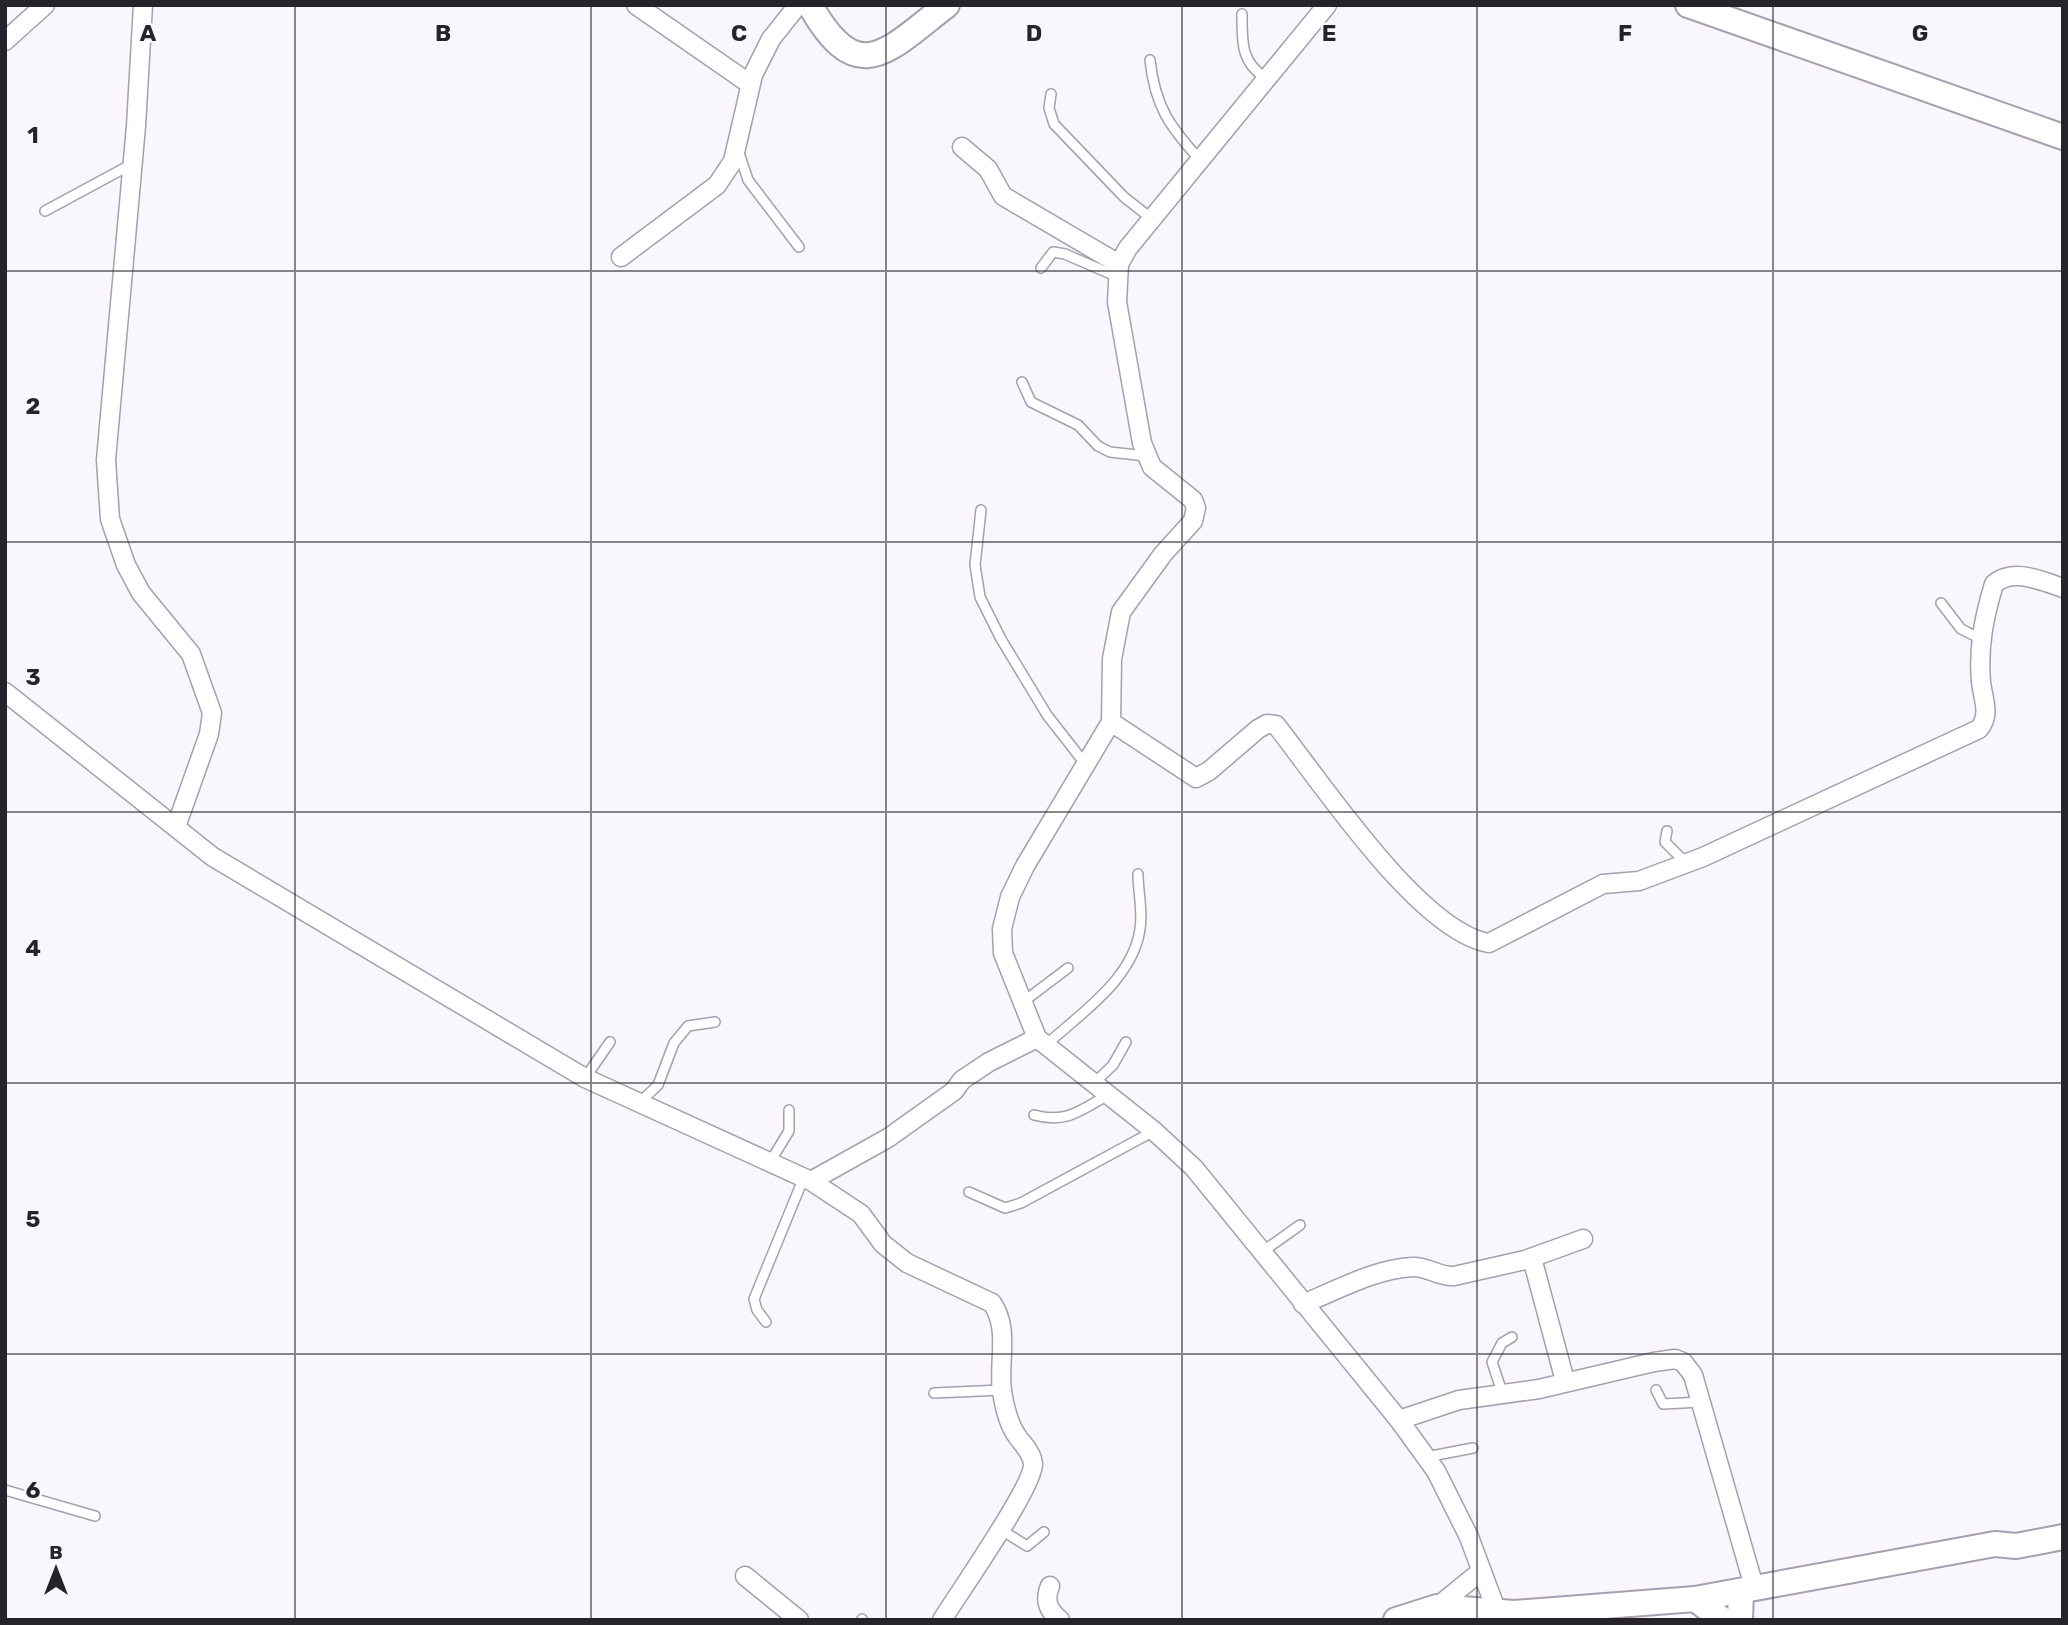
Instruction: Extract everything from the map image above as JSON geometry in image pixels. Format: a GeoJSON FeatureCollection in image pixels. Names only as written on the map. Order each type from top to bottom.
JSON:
{"type":"FeatureCollection","features":[{"type":"Feature","properties":{"kind":"street"},"geometry":{"type":"LineString","coordinates":[[5,41],[45,5]]}},
{"type":"Feature","properties":{"kind":"street"},"geometry":{"type":"LineString","coordinates":[[143,5],[111,430],[106,460],[110,519],[125,565],[141,593],[191,654],[212,713],[208,734],[176,827]]}},
{"type":"Feature","properties":{"kind":"street"},"geometry":{"type":"LineString","coordinates":[[636,5],[750,84]]}},
{"type":"Feature","properties":{"kind":"street"},"geometry":{"type":"LineString","coordinates":[[621,257],[717,184],[733,161],[750,84],[771,39],[798,5]]}},
{"type":"Feature","properties":{"kind":"street"},"geometry":{"type":"LineString","coordinates":[[810,5],[837,45],[853,54],[868,57],[886,52],[941,7]]}},
{"type":"Feature","properties":{"kind":"street"},"geometry":{"type":"LineString","coordinates":[[1324,6],[1269,80],[1152,219],[1118,271],[1116,302],[1146,456],[1152,467],[1193,500],[1196,508],[1193,521],[1163,554],[1121,612],[1112,659],[1111,722],[1025,866],[1010,897],[1002,929],[1003,953],[1021,1003],[1041,1042],[1154,1131],[1194,1168],[1399,1420],[1426,1457],[1453,1502],[1497,1612]]}},
{"type":"Feature","properties":{"kind":"street"},"geometry":{"type":"LineString","coordinates":[[1692,6],[2063,137]]}},
{"type":"Feature","properties":{"kind":"street"},"geometry":{"type":"LineString","coordinates":[[962,147],[988,169],[1003,196],[1118,271]]}},
{"type":"Feature","properties":{"kind":"street"},"geometry":{"type":"LineString","coordinates":[[1111,722],[1196,778],[1209,771],[1258,729],[1267,724],[1276,725],[1392,873],[1429,911],[1471,940],[1489,943],[1603,884],[1639,881],[1687,863],[1920,759],[1979,729],[1985,722],[1986,709],[1981,683],[1981,639],[1994,584],[2001,578],[2013,576],[2063,588]]}},
{"type":"Feature","properties":{"kind":"street"},"geometry":{"type":"LineString","coordinates":[[5,692],[213,857],[585,1078],[807,1179],[862,1214],[883,1244],[907,1263],[992,1303],[999,1313],[1002,1328],[1002,1390],[1016,1435],[1033,1462],[1032,1470],[1000,1529],[942,1620]]}},
{"type":"Feature","properties":{"kind":"street"},"geometry":{"type":"LineString","coordinates":[[807,1179],[888,1138],[954,1091],[962,1080],[989,1062],[1041,1042]]}},
{"type":"Feature","properties":{"kind":"street"},"geometry":{"type":"LineString","coordinates":[[1303,1304],[1396,1269],[1426,1267],[1446,1276],[1532,1258],[1583,1239]]}},
{"type":"Feature","properties":{"kind":"street"},"geometry":{"type":"LineString","coordinates":[[1532,1258],[1565,1381]]}},
{"type":"Feature","properties":{"kind":"street"},"geometry":{"type":"LineString","coordinates":[[1399,1420],[1459,1399],[1502,1392],[1539,1390],[1565,1381],[1675,1359],[1684,1362],[1693,1375],[1701,1402],[1748,1591],[1740,1620]]}},
{"type":"Feature","properties":{"kind":"street"},"geometry":{"type":"LineString","coordinates":[[1437,1607],[1514,1614],[1695,1599],[1995,1544],[2016,1546],[2063,1537]]}},
{"type":"Feature","properties":{"kind":"street"},"geometry":{"type":"LineString","coordinates":[[1396,1620],[1437,1607],[1480,1572]]}},
{"type":"Feature","properties":{"kind":"street"},"geometry":{"type":"LineString","coordinates":[[745,1576],[799,1620]]}},
{"type":"Feature","properties":{"kind":"street"},"geometry":{"type":"LineString","coordinates":[[1050,1586],[1046,1595],[1047,1606],[1060,1620]]}},
{"type":"Feature","properties":{"kind":"street"},"geometry":{"type":"LineString","coordinates":[[1695,1599],[1723,1620]]}},
{"type":"Feature","properties":{"kind":"lane"},"geometry":{"type":"LineString","coordinates":[[1242,14],[1246,57],[1251,69],[1269,80]]}},
{"type":"Feature","properties":{"kind":"lane"},"geometry":{"type":"LineString","coordinates":[[1150,60],[1152,81],[1171,128],[1201,161]]}},
{"type":"Feature","properties":{"kind":"lane"},"geometry":{"type":"LineString","coordinates":[[1051,94],[1049,108],[1054,124],[1098,166],[1124,197],[1152,219]]}},
{"type":"Feature","properties":{"kind":"lane"},"geometry":{"type":"LineString","coordinates":[[737,144],[741,166],[748,180],[799,247]]}},
{"type":"Feature","properties":{"kind":"lane"},"geometry":{"type":"LineString","coordinates":[[45,211],[132,164]]}},
{"type":"Feature","properties":{"kind":"lane"},"geometry":{"type":"LineString","coordinates":[[1041,268],[1053,252],[1118,271]]}},
{"type":"Feature","properties":{"kind":"lane"},"geometry":{"type":"LineString","coordinates":[[1022,382],[1031,402],[1078,425],[1098,446],[1110,452],[1146,456]]}},
{"type":"Feature","properties":{"kind":"lane"},"geometry":{"type":"LineString","coordinates":[[981,510],[975,565],[980,597],[1001,639],[1047,715],[1086,765]]}},
{"type":"Feature","properties":{"kind":"lane"},"geometry":{"type":"LineString","coordinates":[[1941,604],[1961,629],[1981,639]]}},
{"type":"Feature","properties":{"kind":"lane"},"geometry":{"type":"LineString","coordinates":[[1667,831],[1665,842],[1687,863]]}},
{"type":"Feature","properties":{"kind":"lane"},"geometry":{"type":"LineString","coordinates":[[1041,1042],[1118,978],[1132,957],[1141,927],[1138,874]]}},
{"type":"Feature","properties":{"kind":"lane"},"geometry":{"type":"LineString","coordinates":[[1021,1003],[1068,968]]}},
{"type":"Feature","properties":{"kind":"lane"},"geometry":{"type":"LineString","coordinates":[[639,1103],[659,1086],[674,1043],[688,1026],[715,1022]]}},
{"type":"Feature","properties":{"kind":"lane"},"geometry":{"type":"LineString","coordinates":[[585,1078],[610,1042]]}},
{"type":"Feature","properties":{"kind":"lane"},"geometry":{"type":"LineString","coordinates":[[1034,1115],[1052,1120],[1068,1118],[1101,1089],[1126,1042]]}},
{"type":"Feature","properties":{"kind":"lane"},"geometry":{"type":"LineString","coordinates":[[770,1162],[789,1131],[789,1110]]}},
{"type":"Feature","properties":{"kind":"lane"},"geometry":{"type":"LineString","coordinates":[[969,1192],[1005,1208],[1021,1203],[1154,1131]]}},
{"type":"Feature","properties":{"kind":"lane"},"geometry":{"type":"LineString","coordinates":[[766,1322],[757,1310],[754,1299],[807,1179]]}},
{"type":"Feature","properties":{"kind":"lane"},"geometry":{"type":"LineString","coordinates":[[1261,1253],[1300,1225]]}},
{"type":"Feature","properties":{"kind":"lane"},"geometry":{"type":"LineString","coordinates":[[1502,1392],[1492,1362],[1502,1343],[1513,1337]]}},
{"type":"Feature","properties":{"kind":"lane"},"geometry":{"type":"LineString","coordinates":[[934,1393],[1002,1390]]}},
{"type":"Feature","properties":{"kind":"lane"},"geometry":{"type":"LineString","coordinates":[[1656,1390],[1663,1404],[1701,1402]]}},
{"type":"Feature","properties":{"kind":"lane"},"geometry":{"type":"LineString","coordinates":[[1426,1457],[1473,1448]]}},
{"type":"Feature","properties":{"kind":"lane"},"geometry":{"type":"LineString","coordinates":[[5,1490],[95,1516]]}},
{"type":"Feature","properties":{"kind":"lane"},"geometry":{"type":"LineString","coordinates":[[1000,1529],[1027,1546],[1044,1532]]}}]}
